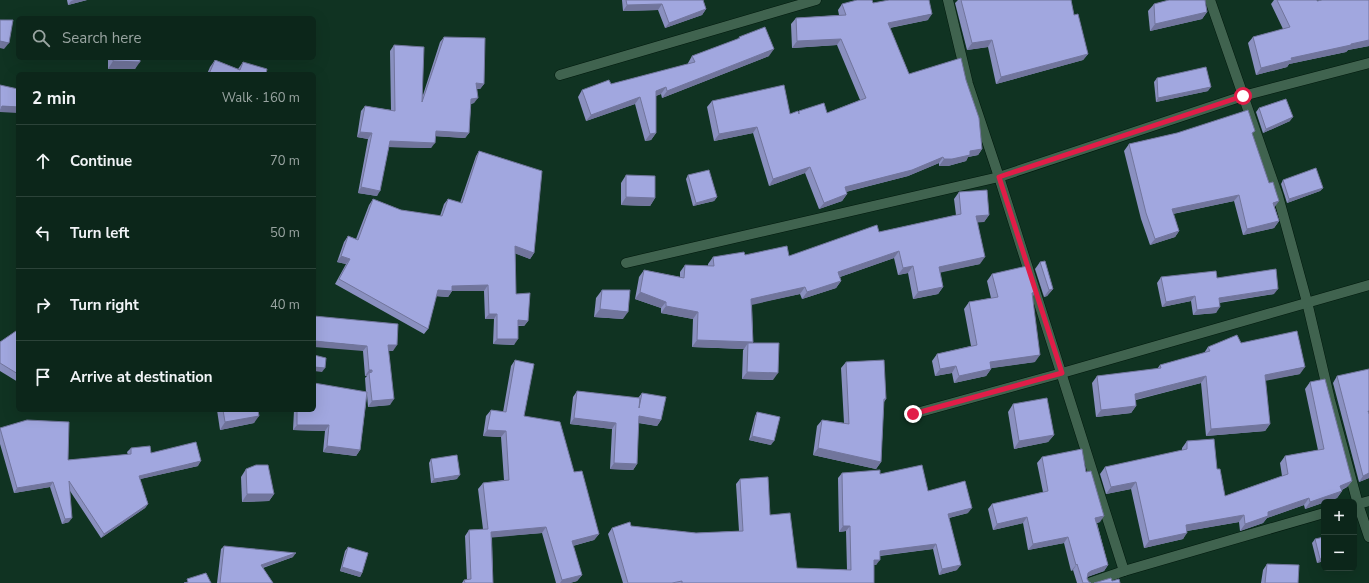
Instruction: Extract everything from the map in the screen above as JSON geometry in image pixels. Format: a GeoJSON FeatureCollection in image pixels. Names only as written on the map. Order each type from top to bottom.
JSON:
{"type":"FeatureCollection","features":[{"type":"Feature","properties":{"kind":"street"},"geometry":{"type":"LineString","coordinates":[[560,75],[816,0]]}},
{"type":"Feature","properties":{"kind":"street"},"geometry":{"type":"LineString","coordinates":[[948,0],[968,84],[1062,373],[1124,571]]}},
{"type":"Feature","properties":{"kind":"street"},"geometry":{"type":"LineString","coordinates":[[1210,0],[1278,196],[1307,302],[1355,499]]}},
{"type":"Feature","properties":{"kind":"street"},"geometry":{"type":"LineString","coordinates":[[626,263],[999,177],[1243,96],[1369,63]]}},
{"type":"Feature","properties":{"kind":"street"},"geometry":{"type":"LineString","coordinates":[[913,414],[1369,285]]}},
{"type":"Feature","properties":{"kind":"street"},"geometry":{"type":"LineString","coordinates":[[1357,504],[1369,501]]}},
{"type":"Feature","properties":{"kind":"street"},"geometry":{"type":"LineString","coordinates":[[1357,507],[1369,537]]}},
{"type":"Feature","properties":{"kind":"street"},"geometry":{"type":"LineString","coordinates":[[1089,583],[1124,571],[1321,514]]}},
{"type":"Feature","properties":{"kind":"building"},"geometry":{"type":"Polygon","coordinates":[[[626,0],[703,0],[706,9],[669,23],[662,4],[627,5],[626,0]]]}},
{"type":"Feature","properties":{"kind":"building"},"geometry":{"type":"Polygon","coordinates":[[[857,0],[872,0],[873,3],[889,0],[929,0],[932,14],[888,23],[909,74],[961,58],[966,80],[979,118],[982,149],[970,151],[970,155],[952,159],[944,159],[943,157],[912,170],[845,187],[847,194],[824,203],[810,167],[773,179],[757,127],[719,134],[712,101],[784,85],[790,114],[798,111],[799,114],[799,111],[824,103],[827,113],[866,98],[841,39],[797,41],[796,18],[846,15],[842,4],[857,0]]]}},
{"type":"Feature","properties":{"kind":"building"},"geometry":{"type":"Polygon","coordinates":[[[961,0],[1071,0],[1074,15],[1078,14],[1088,54],[1001,77],[992,40],[972,43],[961,0]]]}},
{"type":"Feature","properties":{"kind":"building"},"geometry":{"type":"Polygon","coordinates":[[[1169,0],[1205,0],[1207,12],[1155,24],[1154,4],[1169,0]]]}},
{"type":"Feature","properties":{"kind":"building"},"geometry":{"type":"Polygon","coordinates":[[[1277,0],[1369,0],[1369,40],[1291,58],[1292,60],[1261,68],[1253,37],[1290,27],[1277,0]]]}},
{"type":"Feature","properties":{"kind":"building"},"geometry":{"type":"Polygon","coordinates":[[[0,20],[13,20],[9,43],[0,41],[0,20]]]}},
{"type":"Feature","properties":{"kind":"building"},"geometry":{"type":"Polygon","coordinates":[[[765,27],[774,49],[667,91],[666,87],[656,91],[656,133],[650,134],[640,97],[591,115],[582,90],[609,80],[611,84],[695,62],[692,56],[765,27]]]}},
{"type":"Feature","properties":{"kind":"building"},"geometry":{"type":"Polygon","coordinates":[[[444,37],[485,38],[484,84],[476,83],[478,98],[471,99],[469,133],[436,131],[435,143],[390,141],[380,191],[361,187],[372,133],[360,132],[365,106],[395,111],[394,45],[424,47],[422,102],[444,37]]]}},
{"type":"Feature","properties":{"kind":"building"},"geometry":{"type":"Polygon","coordinates":[[[140,60],[140,62],[113,61],[140,60]]]}},
{"type":"Feature","properties":{"kind":"building"},"geometry":{"type":"Polygon","coordinates":[[[215,60],[240,70],[243,62],[267,69],[266,72],[210,72],[215,60]]]}},
{"type":"Feature","properties":{"kind":"building"},"geometry":{"type":"Polygon","coordinates":[[[1206,67],[1211,87],[1158,98],[1157,78],[1206,67]]]}},
{"type":"Feature","properties":{"kind":"building"},"geometry":{"type":"Polygon","coordinates":[[[0,85],[16,89],[16,107],[2,106],[0,111],[0,85]]]}},
{"type":"Feature","properties":{"kind":"building"},"geometry":{"type":"Polygon","coordinates":[[[1286,99],[1293,117],[1266,129],[1259,108],[1286,99]]]}},
{"type":"Feature","properties":{"kind":"building"},"geometry":{"type":"Polygon","coordinates":[[[1248,110],[1255,131],[1252,133],[1269,183],[1273,182],[1279,201],[1273,203],[1279,221],[1247,229],[1239,195],[1172,209],[1179,231],[1155,239],[1146,213],[1129,144],[1177,133],[1248,110]]]}},
{"type":"Feature","properties":{"kind":"building"},"geometry":{"type":"Polygon","coordinates":[[[479,151],[542,171],[534,253],[515,246],[516,294],[530,293],[528,321],[518,320],[518,339],[497,339],[497,314],[489,314],[488,285],[452,286],[452,291],[438,290],[428,329],[339,279],[350,259],[341,256],[348,236],[358,240],[373,199],[401,210],[442,216],[448,199],[462,203],[479,151]]]}},
{"type":"Feature","properties":{"kind":"building"},"geometry":{"type":"Polygon","coordinates":[[[1316,168],[1323,188],[1289,199],[1283,180],[1316,168]]]}},
{"type":"Feature","properties":{"kind":"building"},"geometry":{"type":"Polygon","coordinates":[[[709,170],[717,197],[696,203],[688,175],[709,170]]]}},
{"type":"Feature","properties":{"kind":"building"},"geometry":{"type":"Polygon","coordinates":[[[626,175],[655,176],[655,198],[626,197],[626,175]]]}},
{"type":"Feature","properties":{"kind":"building"},"geometry":{"type":"Polygon","coordinates":[[[987,190],[989,215],[976,216],[985,257],[939,267],[943,287],[918,292],[913,266],[903,268],[899,251],[838,272],[841,281],[807,292],[805,287],[751,299],[753,342],[697,340],[698,312],[666,306],[666,302],[640,292],[644,270],[684,278],[685,265],[714,266],[713,257],[744,252],[745,255],[787,246],[789,256],[877,225],[879,232],[961,214],[959,192],[987,190]]]}},
{"type":"Feature","properties":{"kind":"building"},"geometry":{"type":"Polygon","coordinates":[[[1045,261],[1053,289],[1049,290],[1040,262],[1045,261]]]}},
{"type":"Feature","properties":{"kind":"building"},"geometry":{"type":"Polygon","coordinates":[[[1027,266],[1036,292],[1032,293],[1040,355],[990,362],[991,369],[959,376],[956,366],[940,369],[937,354],[977,345],[969,302],[998,297],[992,274],[1027,266]]]}},
{"type":"Feature","properties":{"kind":"building"},"geometry":{"type":"Polygon","coordinates":[[[1276,269],[1278,289],[1219,298],[1220,307],[1197,310],[1195,296],[1166,302],[1161,277],[1216,271],[1217,278],[1276,269]]]}},
{"type":"Feature","properties":{"kind":"building"},"geometry":{"type":"Polygon","coordinates":[[[602,290],[630,290],[628,312],[600,309],[602,290]]]}},
{"type":"Feature","properties":{"kind":"building"},"geometry":{"type":"Polygon","coordinates":[[[316,316],[398,324],[397,345],[388,345],[394,399],[372,401],[369,373],[372,372],[372,370],[369,370],[367,346],[316,341],[316,316]]]}},
{"type":"Feature","properties":{"kind":"building"},"geometry":{"type":"Polygon","coordinates":[[[16,331],[16,373],[0,363],[0,342],[16,331]]]}},
{"type":"Feature","properties":{"kind":"building"},"geometry":{"type":"Polygon","coordinates":[[[1297,331],[1305,367],[1265,375],[1270,424],[1211,429],[1206,376],[1135,394],[1136,406],[1101,410],[1097,376],[1161,368],[1160,365],[1210,351],[1208,347],[1237,335],[1241,343],[1297,331]]]}},
{"type":"Feature","properties":{"kind":"building"},"geometry":{"type":"Polygon","coordinates":[[[748,343],[779,343],[778,373],[747,372],[748,343]]]}},
{"type":"Feature","properties":{"kind":"building"},"geometry":{"type":"Polygon","coordinates":[[[316,356],[326,358],[325,368],[316,367],[316,356]]]}},
{"type":"Feature","properties":{"kind":"building"},"geometry":{"type":"Polygon","coordinates":[[[515,360],[534,364],[524,416],[560,422],[574,472],[582,471],[599,534],[572,541],[582,575],[562,580],[546,527],[491,532],[493,583],[465,583],[464,580],[471,579],[469,530],[488,529],[483,483],[509,480],[506,431],[487,430],[491,410],[506,412],[515,360]]]}},
{"type":"Feature","properties":{"kind":"building"},"geometry":{"type":"Polygon","coordinates":[[[884,360],[886,399],[884,399],[881,462],[818,448],[822,420],[849,424],[846,362],[884,360]]]}},
{"type":"Feature","properties":{"kind":"building"},"geometry":{"type":"Polygon","coordinates":[[[1369,369],[1369,473],[1363,476],[1337,376],[1369,369]]]}},
{"type":"Feature","properties":{"kind":"building"},"geometry":{"type":"Polygon","coordinates":[[[1325,379],[1352,481],[1340,486],[1342,491],[1310,502],[1309,498],[1268,512],[1268,516],[1245,524],[1244,515],[1186,525],[1187,533],[1149,541],[1136,482],[1111,487],[1105,467],[1187,449],[1187,441],[1214,439],[1217,469],[1220,469],[1225,496],[1288,474],[1285,456],[1324,449],[1310,382],[1325,379]]]}},
{"type":"Feature","properties":{"kind":"building"},"geometry":{"type":"Polygon","coordinates":[[[316,383],[367,392],[360,450],[327,446],[329,425],[297,425],[297,412],[316,412],[316,383]]]}},
{"type":"Feature","properties":{"kind":"building"},"geometry":{"type":"Polygon","coordinates":[[[577,391],[640,398],[639,408],[642,393],[666,397],[661,420],[639,416],[637,464],[614,463],[616,423],[574,418],[577,391]]]}},
{"type":"Feature","properties":{"kind":"building"},"geometry":{"type":"Polygon","coordinates":[[[1047,398],[1054,435],[1019,441],[1013,404],[1047,398]]]}},
{"type":"Feature","properties":{"kind":"building"},"geometry":{"type":"Polygon","coordinates":[[[223,412],[258,412],[259,416],[225,422],[223,412]]]}},
{"type":"Feature","properties":{"kind":"building"},"geometry":{"type":"Polygon","coordinates":[[[757,412],[780,417],[774,441],[752,436],[757,412]]]}},
{"type":"Feature","properties":{"kind":"building"},"geometry":{"type":"Polygon","coordinates":[[[27,420],[69,422],[68,460],[131,454],[131,448],[150,446],[151,453],[196,442],[201,461],[139,476],[148,504],[104,534],[69,481],[72,518],[65,519],[53,482],[17,488],[0,428],[27,420]]]}},
{"type":"Feature","properties":{"kind":"building"},"geometry":{"type":"Polygon","coordinates":[[[1082,449],[1086,472],[1091,471],[1104,516],[1095,518],[1108,565],[1088,573],[1087,579],[1091,583],[1083,583],[1068,537],[1033,544],[1027,517],[997,524],[992,504],[1048,491],[1042,457],[1082,449]]]}},
{"type":"Feature","properties":{"kind":"building"},"geometry":{"type":"Polygon","coordinates":[[[457,455],[460,475],[434,479],[431,459],[457,455]]]}},
{"type":"Feature","properties":{"kind":"building"},"geometry":{"type":"Polygon","coordinates":[[[256,465],[268,465],[274,494],[247,494],[246,469],[256,465]]]}},
{"type":"Feature","properties":{"kind":"building"},"geometry":{"type":"Polygon","coordinates":[[[922,465],[928,491],[965,481],[972,508],[948,514],[961,565],[942,569],[936,544],[880,551],[880,560],[874,560],[874,583],[682,583],[682,581],[672,583],[628,583],[612,528],[630,522],[631,526],[696,533],[743,531],[740,479],[768,477],[770,515],[790,513],[797,568],[851,570],[850,526],[843,526],[842,473],[880,470],[880,474],[922,465]]]}},
{"type":"Feature","properties":{"kind":"building"},"geometry":{"type":"Polygon","coordinates":[[[1321,538],[1321,559],[1320,559],[1315,539],[1321,538]]]}},
{"type":"Feature","properties":{"kind":"building"},"geometry":{"type":"Polygon","coordinates":[[[224,546],[296,553],[261,565],[273,583],[220,583],[224,546]]]}},
{"type":"Feature","properties":{"kind":"building"},"geometry":{"type":"Polygon","coordinates":[[[348,547],[368,553],[362,573],[342,567],[348,547]]]}},
{"type":"Feature","properties":{"kind":"building"},"geometry":{"type":"Polygon","coordinates":[[[1267,564],[1299,565],[1298,583],[1265,583],[1267,564]]]}},
{"type":"Feature","properties":{"kind":"building"},"geometry":{"type":"Polygon","coordinates":[[[206,573],[211,583],[184,583],[188,582],[187,579],[206,573]]]}},
{"type":"Feature","properties":{"kind":"building"},"geometry":{"type":"Polygon","coordinates":[[[1111,578],[1112,581],[1119,579],[1120,583],[1094,583],[1111,578]]]}},
{"type":"Feature","properties":{"kind":"route"},"geometry":{"type":"LineString","coordinates":[[913,414],[1062,373],[999,177],[1243,96]]}}]}
